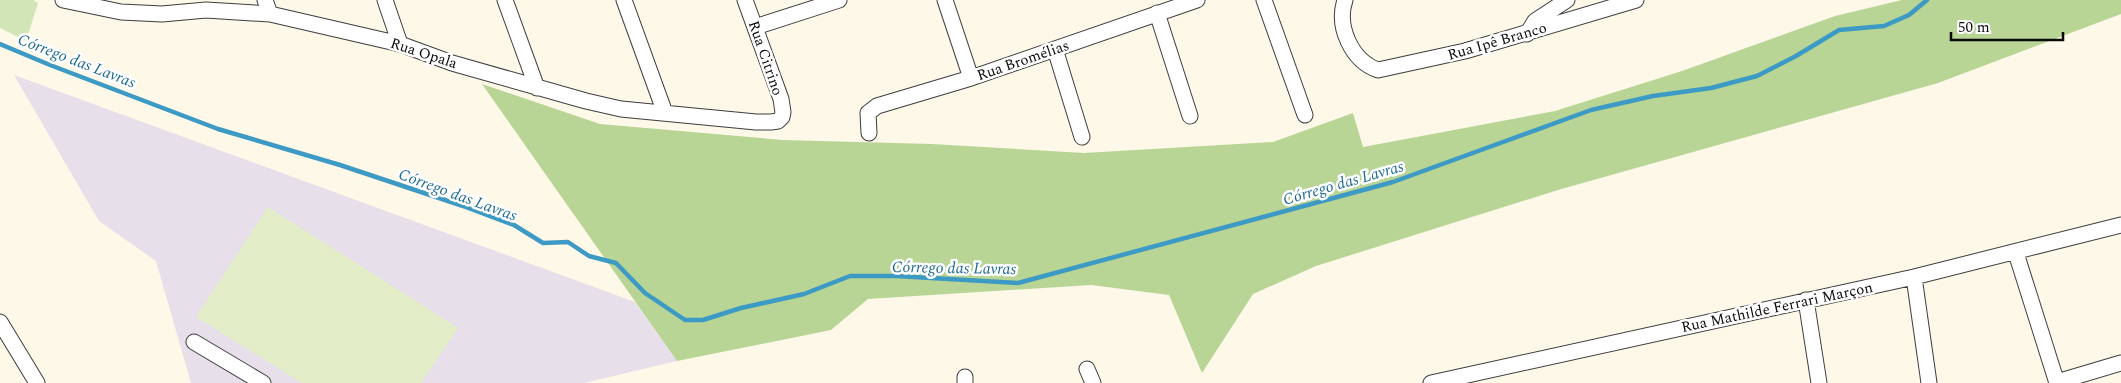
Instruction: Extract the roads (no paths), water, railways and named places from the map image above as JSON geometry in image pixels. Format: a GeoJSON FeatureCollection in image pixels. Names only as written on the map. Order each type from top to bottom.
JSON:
{"type":"FeatureCollection","features":[{"type":"Feature","properties":{"kind":"street","name":"Rua Opala"},"geometry":{"type":"LineString","coordinates":[[62,0],[121,12],[162,14],[206,10],[270,14],[400,44],[452,63],[537,88],[621,109],[763,122],[778,121],[782,117]]}},
{"type":"Feature","properties":{"kind":"street"},"geometry":{"type":"LineString","coordinates":[[188,0],[206,10]]}},
{"type":"Feature","properties":{"kind":"street"},"geometry":{"type":"LineString","coordinates":[[265,0],[270,14]]}},
{"type":"Feature","properties":{"kind":"street"},"geometry":{"type":"LineString","coordinates":[[385,0],[400,44]]}},
{"type":"Feature","properties":{"kind":"street"},"geometry":{"type":"LineString","coordinates":[[505,0],[537,88]]}},
{"type":"Feature","properties":{"kind":"street"},"geometry":{"type":"LineString","coordinates":[[624,0],[664,113]]}},
{"type":"Feature","properties":{"kind":"street","name":"Rua Citrino"},"geometry":{"type":"LineString","coordinates":[[745,0],[781,99],[784,112],[782,117]]}},
{"type":"Feature","properties":{"kind":"street"},"geometry":{"type":"LineString","coordinates":[[755,27],[839,0]]}},
{"type":"Feature","properties":{"kind":"street"},"geometry":{"type":"LineString","coordinates":[[945,0],[971,78]]}},
{"type":"Feature","properties":{"kind":"street","name":"Rua Bromélias"},"geometry":{"type":"LineString","coordinates":[[869,133],[868,113],[877,106],[971,78],[1194,0]]}},
{"type":"Feature","properties":{"kind":"street"},"geometry":{"type":"LineString","coordinates":[[1264,0],[1305,115]]}},
{"type":"Feature","properties":{"kind":"street","name":"Rua Ipê Branco"},"geometry":{"type":"LineString","coordinates":[[1345,0],[1342,22],[1345,32],[1358,59],[1378,70],[1465,51],[1636,0]]}},
{"type":"Feature","properties":{"kind":"street"},"geometry":{"type":"LineString","coordinates":[[1527,34],[1535,21],[1566,0]]}},
{"type":"Feature","properties":{"kind":"street"},"geometry":{"type":"LineString","coordinates":[[1157,14],[1190,116]]}},
{"type":"Feature","properties":{"kind":"street"},"geometry":{"type":"LineString","coordinates":[[1055,49],[1082,136]]}},
{"type":"Feature","properties":{"kind":"street","name":"Rua Mathilde Ferrari Marçon"},"geometry":{"type":"LineString","coordinates":[[1431,383],[2016,253],[2121,225]]}},
{"type":"Feature","properties":{"kind":"street"},"geometry":{"type":"LineString","coordinates":[[2016,253],[2057,382],[2121,363]]}},
{"type":"Feature","properties":{"kind":"street"},"geometry":{"type":"LineString","coordinates":[[1914,276],[1929,383]]}},
{"type":"Feature","properties":{"kind":"street"},"geometry":{"type":"LineString","coordinates":[[1806,300],[1819,383]]}},
{"type":"Feature","properties":{"kind":"street"},"geometry":{"type":"LineString","coordinates":[[0,322],[37,383]]}},
{"type":"Feature","properties":{"kind":"street"},"geometry":{"type":"LineString","coordinates":[[194,342],[263,383]]}},
{"type":"Feature","properties":{"kind":"waterway","name":"Córrego das Lavras"},"geometry":{"type":"LineString","coordinates":[[0,44],[218,129],[340,165],[463,206],[514,225],[543,243],[568,242],[589,256],[616,263],[645,293],[685,320],[703,320],[741,308],[804,294],[850,276],[896,276],[1018,283],[1393,182],[1591,110],[1653,96],[1711,88],[1757,76],[1796,56],[1839,30],[1884,26],[1909,15],[1927,0]]}}]}
